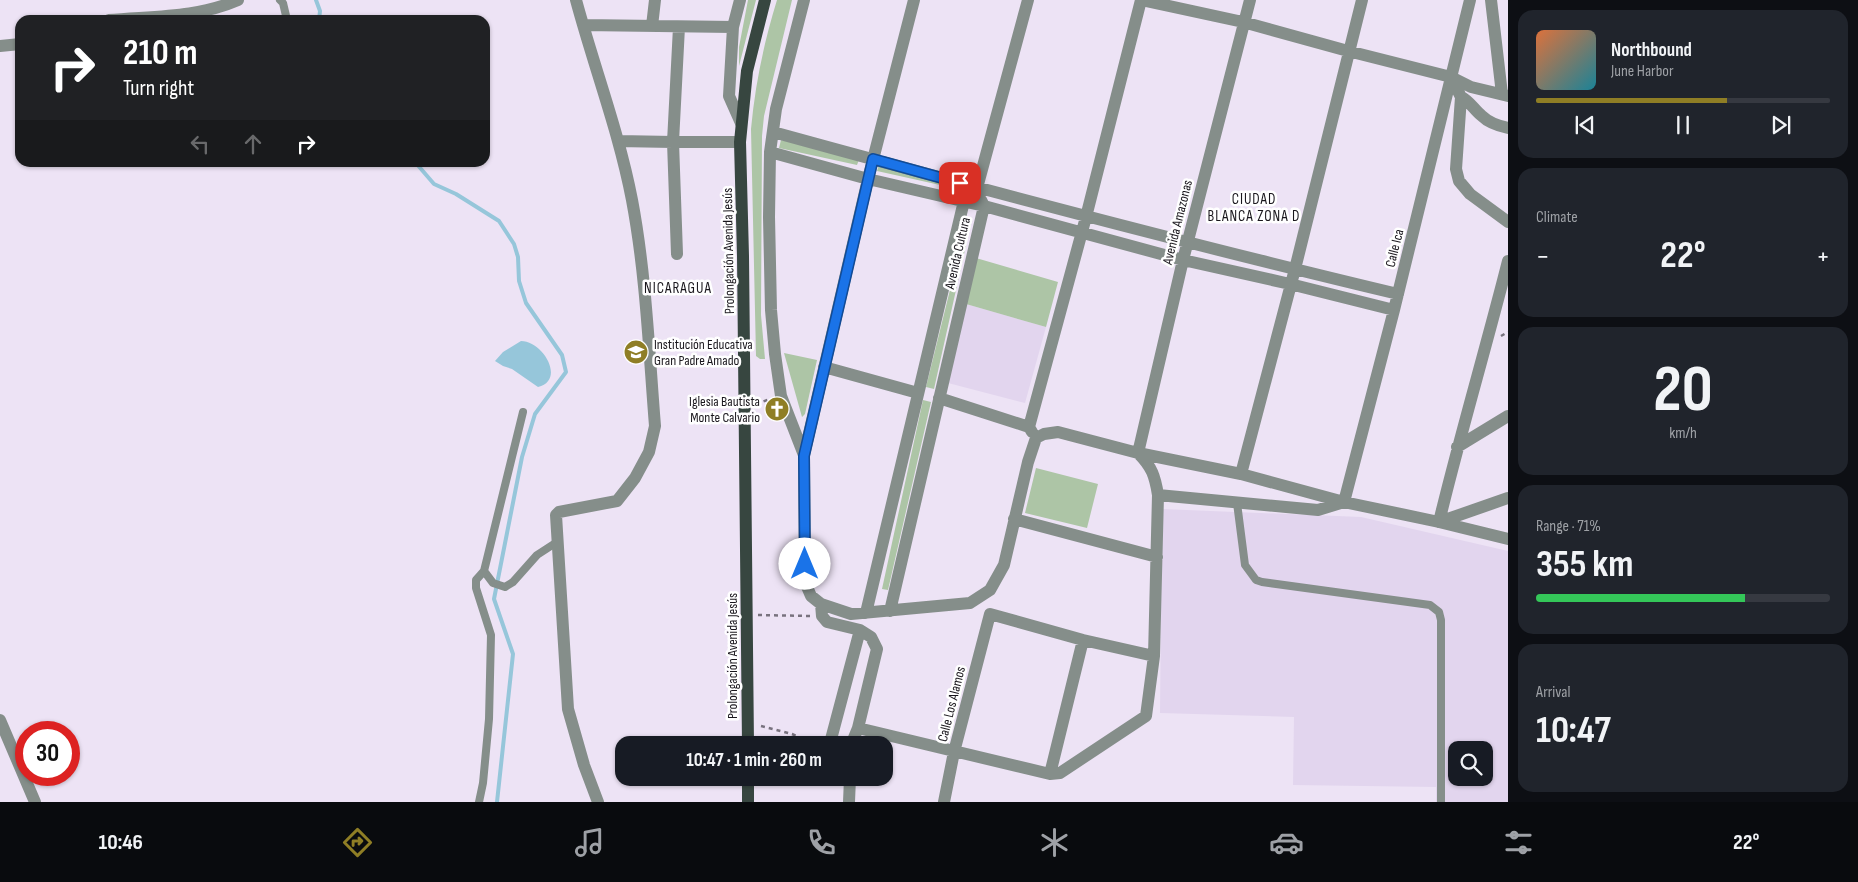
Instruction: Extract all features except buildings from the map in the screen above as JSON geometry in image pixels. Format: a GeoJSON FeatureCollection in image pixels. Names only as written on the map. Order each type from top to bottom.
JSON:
{"type":"FeatureCollection","features":[{"type":"Feature","properties":{"kind":"main road","name":"Prolongación Avenida Jesús"},"geometry":{"type":"LineString","coordinates":[[748,736],[740,142],[747,71],[765,0]]}},
{"type":"Feature","properties":{"kind":"main road"},"geometry":{"type":"LineString","coordinates":[[748,786],[748,802]]}},
{"type":"Feature","properties":{"kind":"street"},"geometry":{"type":"LineString","coordinates":[[178,15],[219,8],[238,0]]}},
{"type":"Feature","properties":{"kind":"street"},"geometry":{"type":"LineString","coordinates":[[576,0],[618,140],[637,226],[655,426],[649,452],[635,478],[617,501],[557,513],[568,708],[584,765],[598,802]]}},
{"type":"Feature","properties":{"kind":"street"},"geometry":{"type":"LineString","coordinates":[[652,26],[655,0]]}},
{"type":"Feature","properties":{"kind":"street"},"geometry":{"type":"LineString","coordinates":[[740,0],[733,27],[729,96],[741,123]]}},
{"type":"Feature","properties":{"kind":"street"},"geometry":{"type":"LineString","coordinates":[[804,0],[776,109],[770,152],[771,310],[775,354],[781,396],[804,456]]}},
{"type":"Feature","properties":{"kind":"street"},"geometry":{"type":"LineString","coordinates":[[855,736],[876,649],[872,637],[860,630],[827,622],[805,582],[804,456],[868,179],[914,0]]}},
{"type":"Feature","properties":{"kind":"street"},"geometry":{"type":"LineString","coordinates":[[977,188],[1028,0]]}},
{"type":"Feature","properties":{"kind":"street"},"geometry":{"type":"LineString","coordinates":[[1028,426],[1082,234],[1141,0],[1243,22],[1348,52],[1451,77],[1471,87],[1505,95],[1491,0]]}},
{"type":"Feature","properties":{"kind":"street","name":"Avenida Amazonas"},"geometry":{"type":"LineString","coordinates":[[1138,453],[1182,260],[1250,0]]}},
{"type":"Feature","properties":{"kind":"street"},"geometry":{"type":"LineString","coordinates":[[1241,474],[1295,269],[1362,0]]}},
{"type":"Feature","properties":{"kind":"street","name":"Calle Ica"},"geometry":{"type":"LineString","coordinates":[[1344,502],[1394,310],[1470,0]]}},
{"type":"Feature","properties":{"kind":"street"},"geometry":{"type":"LineString","coordinates":[[583,25],[733,27]]}},
{"type":"Feature","properties":{"kind":"street"},"geometry":{"type":"LineString","coordinates":[[677,254],[673,142],[679,27]]}},
{"type":"Feature","properties":{"kind":"street"},"geometry":{"type":"LineString","coordinates":[[0,46],[15,44]]}},
{"type":"Feature","properties":{"kind":"street"},"geometry":{"type":"LineString","coordinates":[[1451,77],[1460,97],[1456,169],[1459,180],[1470,194],[1508,222]]}},
{"type":"Feature","properties":{"kind":"street"},"geometry":{"type":"LineString","coordinates":[[1460,97],[1466,99],[1490,123],[1508,128]]}},
{"type":"Feature","properties":{"kind":"street"},"geometry":{"type":"LineString","coordinates":[[773,132],[1086,217],[1398,294]]}},
{"type":"Feature","properties":{"kind":"street"},"geometry":{"type":"LineString","coordinates":[[618,140],[740,142]]}},
{"type":"Feature","properties":{"kind":"street"},"geometry":{"type":"LineString","coordinates":[[770,152],[868,179],[984,206],[1182,260],[1394,310]]}},
{"type":"Feature","properties":{"kind":"street","name":"Avenida Cultura"},"geometry":{"type":"LineString","coordinates":[[866,613],[964,201],[977,188],[984,206],[890,611]]}},
{"type":"Feature","properties":{"kind":"street"},"geometry":{"type":"LineString","coordinates":[[1439,522],[1457,447],[1508,261]]}},
{"type":"Feature","properties":{"kind":"street"},"geometry":{"type":"LineString","coordinates":[[824,367],[918,392]]}},
{"type":"Feature","properties":{"kind":"street"},"geometry":{"type":"LineString","coordinates":[[939,398],[1028,426],[1036,438]]}},
{"type":"Feature","properties":{"kind":"street"},"geometry":{"type":"LineString","coordinates":[[1457,447],[1508,416]]}},
{"type":"Feature","properties":{"kind":"street"},"geometry":{"type":"LineString","coordinates":[[821,610],[851,614],[970,603],[990,590],[1004,565],[1014,519],[1036,438],[1044,434],[1058,432],[1138,453],[1241,474],[1344,502],[1439,522],[1508,540]]}},
{"type":"Feature","properties":{"kind":"street"},"geometry":{"type":"LineString","coordinates":[[858,728],[1050,774],[1060,773],[1146,716],[1154,656],[1158,495],[1154,475],[1146,460],[1138,453]]}},
{"type":"Feature","properties":{"kind":"street"},"geometry":{"type":"LineString","coordinates":[[1158,495],[1318,510],[1344,502]]}},
{"type":"Feature","properties":{"kind":"street"},"geometry":{"type":"LineString","coordinates":[[1439,522],[1508,498]]}},
{"type":"Feature","properties":{"kind":"street"},"geometry":{"type":"LineString","coordinates":[[1014,519],[1157,557]]}},
{"type":"Feature","properties":{"kind":"street","name":"Calle Los Alamos"},"geometry":{"type":"LineString","coordinates":[[944,802],[954,752],[990,614],[1083,640]]}},
{"type":"Feature","properties":{"kind":"street"},"geometry":{"type":"LineString","coordinates":[[832,736],[860,630]]}},
{"type":"Feature","properties":{"kind":"street"},"geometry":{"type":"LineString","coordinates":[[1050,774],[1083,640],[1154,656]]}},
{"type":"Feature","properties":{"kind":"street"},"geometry":{"type":"LineString","coordinates":[[1,720],[35,802]]}},
{"type":"Feature","properties":{"kind":"street"},"geometry":{"type":"LineString","coordinates":[[849,802],[850,786]]}},
{"type":"Feature","properties":{"kind":"lane"},"geometry":{"type":"LineString","coordinates":[[280,0],[283,3],[286,15]]}},
{"type":"Feature","properties":{"kind":"lane"},"geometry":{"type":"LineString","coordinates":[[478,802],[483,783],[488,728],[491,635],[476,588],[476,580],[484,571],[523,412]]}},
{"type":"Feature","properties":{"kind":"lane"},"geometry":{"type":"LineString","coordinates":[[1237,503],[1245,564],[1256,580],[1430,604],[1438,612],[1441,620],[1441,802]]}},
{"type":"Feature","properties":{"kind":"lane"},"geometry":{"type":"LineString","coordinates":[[484,571],[493,583],[505,587],[513,582],[537,554],[558,542]]}},
{"type":"Feature","properties":{"kind":"path"},"geometry":{"type":"LineString","coordinates":[[744,408],[781,396]]}},
{"type":"Feature","properties":{"kind":"path"},"geometry":{"type":"LineString","coordinates":[[747,615],[821,610]]}},
{"type":"Feature","properties":{"kind":"path"},"geometry":{"type":"LineString","coordinates":[[747,723],[796,736]]}},
{"type":"Feature","properties":{"kind":"shaded area"},"geometry":{"type":"Polygon","coordinates":[[[966,304],[1046,327],[1025,403],[948,383],[966,304]]]}},
{"type":"Feature","properties":{"kind":"shaded area"},"geometry":{"type":"Polygon","coordinates":[[[1162,509],[1361,517],[1508,551],[1508,802],[1436,802],[1436,787],[1293,785],[1294,717],[1160,713],[1162,509]]]}},
{"type":"Feature","properties":{"kind":"green space"},"geometry":{"type":"Polygon","coordinates":[[[748,0],[756,0],[739,66],[739,47],[748,0]]]}},
{"type":"Feature","properties":{"kind":"green space"},"geometry":{"type":"Polygon","coordinates":[[[777,0],[792,0],[764,116],[762,136],[761,315],[765,359],[760,359],[756,356],[751,129],[761,64],[777,0]]]}},
{"type":"Feature","properties":{"kind":"green space"},"geometry":{"type":"Polygon","coordinates":[[[781,140],[860,157],[857,165],[779,148],[781,140]]]}},
{"type":"Feature","properties":{"kind":"green space"},"geometry":{"type":"Polygon","coordinates":[[[880,162],[960,182],[958,189],[877,171],[880,162]]]}},
{"type":"Feature","properties":{"kind":"green space"},"geometry":{"type":"Polygon","coordinates":[[[968,217],[972,218],[934,389],[926,387],[968,217]]]}},
{"type":"Feature","properties":{"kind":"green space"},"geometry":{"type":"Polygon","coordinates":[[[976,258],[1058,282],[1046,327],[966,304],[976,258]]]}},
{"type":"Feature","properties":{"kind":"green space"},"geometry":{"type":"Polygon","coordinates":[[[784,353],[817,360],[805,414],[802,417],[784,353]]]}},
{"type":"Feature","properties":{"kind":"green space"},"geometry":{"type":"Polygon","coordinates":[[[923,400],[931,402],[888,590],[882,589],[923,400]]]}},
{"type":"Feature","properties":{"kind":"green space"},"geometry":{"type":"Polygon","coordinates":[[[1036,468],[1098,484],[1087,528],[1025,513],[1036,468]]]}},
{"type":"Feature","properties":{"kind":"water"},"geometry":{"type":"Polygon","coordinates":[[[521,341],[537,347],[548,361],[551,369],[550,377],[546,383],[538,387],[512,369],[495,361],[503,352],[521,341]]]}},
{"type":"Feature","properties":{"kind":"waterway"},"geometry":{"type":"LineString","coordinates":[[316,0],[320,15]]}},
{"type":"Feature","properties":{"kind":"waterway"},"geometry":{"type":"LineString","coordinates":[[419,167],[434,184],[456,194],[499,221],[514,244],[518,257],[519,281],[526,303],[562,355],[566,372],[535,414],[522,457],[494,599],[513,654],[497,802]]}},
{"type":"Feature","properties":{"kind":"place","name":"Institución Educativa Gran Padre Amado"},"geometry":{"type":"Point","coordinates":[636,352]}},
{"type":"Feature","properties":{"kind":"place","name":"Iglesia Bautista Monte Calvario"},"geometry":{"type":"Point","coordinates":[777,409]}},
{"type":"Feature","properties":{"kind":"district","name":"CIUDAD BLANCA ZONA D"},"geometry":{"type":"Point","coordinates":[1254,208]}},
{"type":"Feature","properties":{"kind":"district","name":"NICARAGUA"},"geometry":{"type":"Point","coordinates":[678,288]}},
{"type":"Feature","properties":{"kind":"route"},"geometry":{"type":"LineString","coordinates":[[805,564],[804,456],[873,159],[960,183]]}}]}
